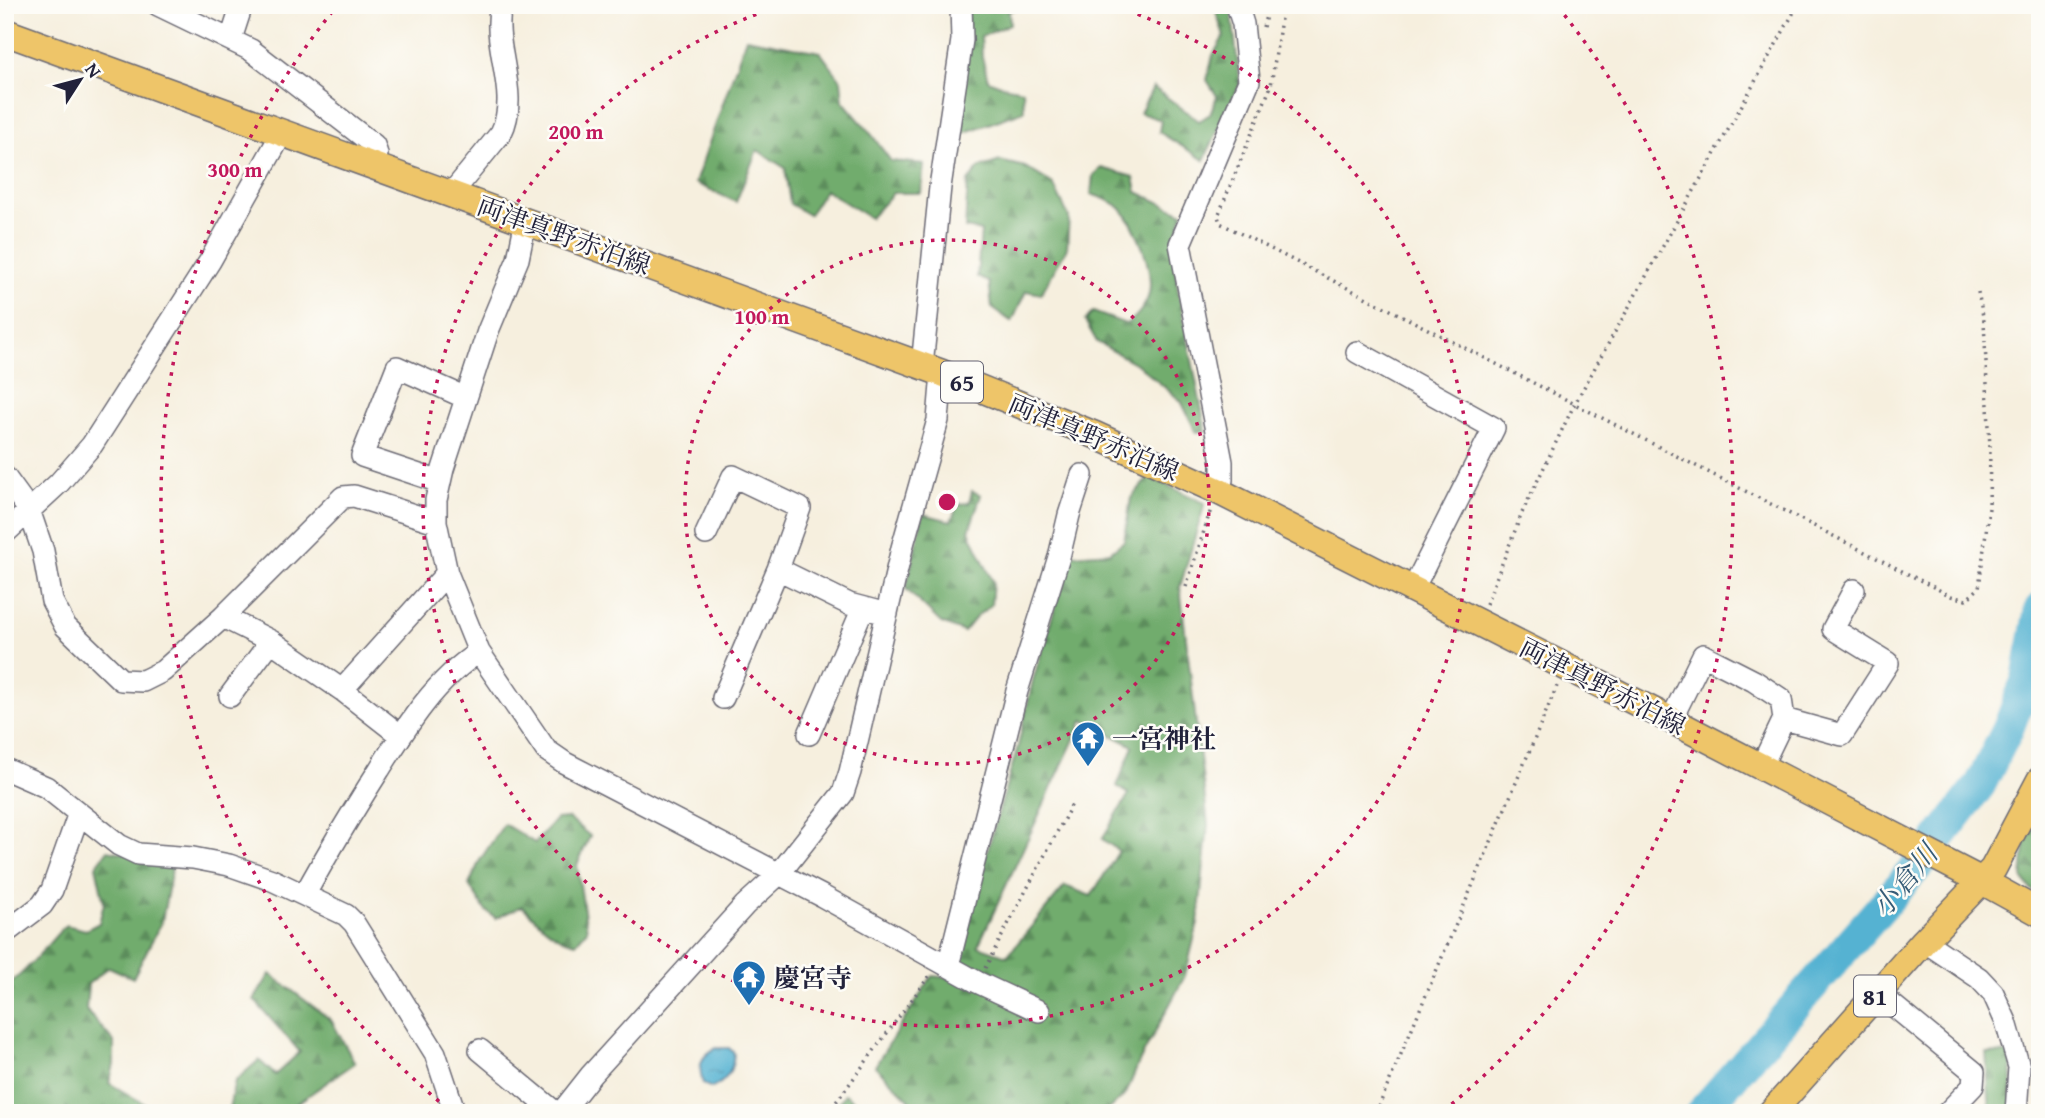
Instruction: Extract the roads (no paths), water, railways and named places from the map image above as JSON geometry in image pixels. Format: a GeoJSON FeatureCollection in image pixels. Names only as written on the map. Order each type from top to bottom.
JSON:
{"type":"FeatureCollection","features":[{"type":"Feature","properties":{"kind":"main road","name":"両津真野赤泊線"},"geometry":{"type":"LineString","coordinates":[[5,32],[932,370],[1095,435],[1218,491],[1479,622],[1975,877]]}},
{"type":"Feature","properties":{"kind":"main road"},"geometry":{"type":"LineString","coordinates":[[1975,877],[1993,869],[2040,779]]}},
{"type":"Feature","properties":{"kind":"main road","name":"65"},"geometry":{"type":"LineString","coordinates":[[1975,877],[2040,913]]}},
{"type":"Feature","properties":{"kind":"main road","name":"81"},"geometry":{"type":"LineString","coordinates":[[1771,1113],[1924,941],[1975,877]]}},
{"type":"Feature","properties":{"kind":"street"},"geometry":{"type":"LineString","coordinates":[[158,5],[251,50],[374,145],[377,154],[374,165]]}},
{"type":"Feature","properties":{"kind":"street"},"geometry":{"type":"LineString","coordinates":[[231,38],[242,5]]}},
{"type":"Feature","properties":{"kind":"street"},"geometry":{"type":"LineString","coordinates":[[452,193],[501,133],[505,124],[509,103],[501,33],[501,5]]}},
{"type":"Feature","properties":{"kind":"street"},"geometry":{"type":"LineString","coordinates":[[480,1050],[559,1113],[746,905],[779,874],[843,793],[902,548],[938,420],[932,370],[940,187],[962,40],[961,5]]}},
{"type":"Feature","properties":{"kind":"street"},"geometry":{"type":"LineString","coordinates":[[1218,491],[1223,480],[1222,462],[1180,244],[1249,81],[1243,24],[1237,5]]}},
{"type":"Feature","properties":{"kind":"street"},"geometry":{"type":"LineString","coordinates":[[5,533],[59,483],[92,445],[210,261],[282,133]]}},
{"type":"Feature","properties":{"kind":"street"},"geometry":{"type":"LineString","coordinates":[[526,220],[518,259],[488,331],[436,500],[436,522],[447,573],[479,652],[546,750],[565,763],[822,895],[977,982],[1039,1011]]}},
{"type":"Feature","properties":{"kind":"street"},"geometry":{"type":"LineString","coordinates":[[1357,352],[1494,428],[1413,589]]}},
{"type":"Feature","properties":{"kind":"street"},"geometry":{"type":"LineString","coordinates":[[440,482],[362,456],[397,367],[466,398]]}},
{"type":"Feature","properties":{"kind":"street"},"geometry":{"type":"LineString","coordinates":[[944,964],[1017,691],[1082,475]]}},
{"type":"Feature","properties":{"kind":"street"},"geometry":{"type":"LineString","coordinates":[[706,534],[733,476],[800,508],[778,569],[723,698]]}},
{"type":"Feature","properties":{"kind":"street"},"geometry":{"type":"LineString","coordinates":[[5,477],[29,510],[43,551],[52,601],[65,626],[121,680],[143,681],[163,671],[223,617],[343,497],[354,496],[436,522]]}},
{"type":"Feature","properties":{"kind":"street"},"geometry":{"type":"LineString","coordinates":[[778,569],[849,604],[887,614]]}},
{"type":"Feature","properties":{"kind":"street"},"geometry":{"type":"LineString","coordinates":[[342,690],[447,573]]}},
{"type":"Feature","properties":{"kind":"street"},"geometry":{"type":"LineString","coordinates":[[1784,719],[1842,736],[1888,663],[1833,629],[1854,590]]}},
{"type":"Feature","properties":{"kind":"street"},"geometry":{"type":"LineString","coordinates":[[809,734],[863,608]]}},
{"type":"Feature","properties":{"kind":"street"},"geometry":{"type":"LineString","coordinates":[[223,617],[271,641],[342,690],[401,736]]}},
{"type":"Feature","properties":{"kind":"street"},"geometry":{"type":"LineString","coordinates":[[230,696],[271,641]]}},
{"type":"Feature","properties":{"kind":"street"},"geometry":{"type":"LineString","coordinates":[[305,894],[335,839],[428,698],[465,660],[479,652]]}},
{"type":"Feature","properties":{"kind":"street"},"geometry":{"type":"LineString","coordinates":[[1671,720],[1703,655],[1754,681],[1781,699],[1784,719],[1761,767]]}},
{"type":"Feature","properties":{"kind":"street"},"geometry":{"type":"LineString","coordinates":[[5,769],[46,787],[119,845],[138,854],[193,858],[229,865],[305,894],[346,915],[354,923],[435,1054],[456,1113]]}},
{"type":"Feature","properties":{"kind":"street"},"geometry":{"type":"LineString","coordinates":[[5,933],[42,905],[52,890],[79,813]]}},
{"type":"Feature","properties":{"kind":"street"},"geometry":{"type":"LineString","coordinates":[[1924,941],[1979,978],[1993,993],[2006,1022],[2019,1068],[2016,1113]]}},
{"type":"Feature","properties":{"kind":"street"},"geometry":{"type":"LineString","coordinates":[[1878,993],[1974,1072],[1973,1086],[1947,1113]]}},
{"type":"Feature","properties":{"kind":"water"},"geometry":{"type":"Polygon","coordinates":[[[716,1048],[729,1048],[734,1053],[728,1074],[712,1088],[703,1084],[700,1067],[706,1055],[716,1048]]]}},
{"type":"Feature","properties":{"kind":"waterway","name":"小倉川"},"geometry":{"type":"LineString","coordinates":[[1701,1113],[1921,862],[1980,785],[2008,729],[2027,679],[2040,609]]}},
{"type":"Feature","properties":{"kind":"place","name":"一宮神社"},"geometry":{"type":"Point","coordinates":[1088,768]}},
{"type":"Feature","properties":{"kind":"place","name":"慶宮寺"},"geometry":{"type":"Point","coordinates":[749,1007]}}]}
